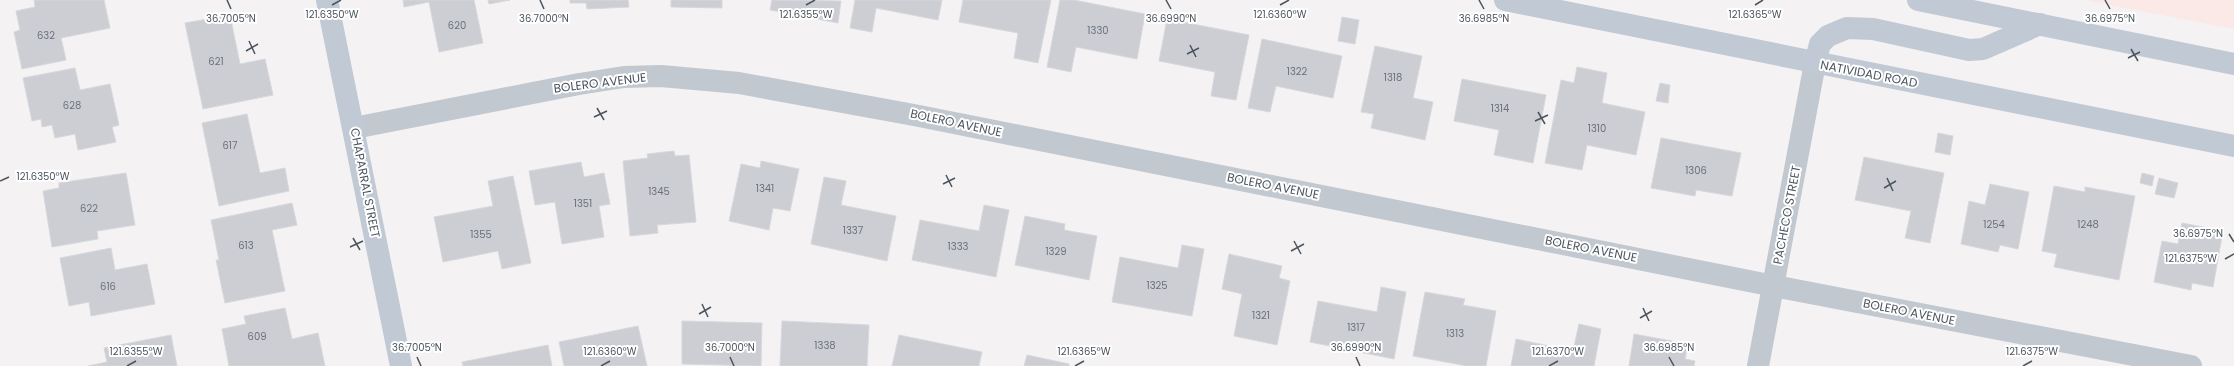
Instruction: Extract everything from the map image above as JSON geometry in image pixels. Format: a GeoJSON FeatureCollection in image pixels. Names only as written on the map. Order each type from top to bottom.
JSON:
{"type":"FeatureCollection","features":[{"type":"Feature","properties":{"kind":"main road","name":"CHAPARRAL STREET"},"geometry":{"type":"LineString","coordinates":[[327,0],[401,366]]}},
{"type":"Feature","properties":{"kind":"main road","name":"NATIVIDAD ROAD"},"geometry":{"type":"LineString","coordinates":[[1505,0],[2234,146]]}},
{"type":"Feature","properties":{"kind":"main road"},"geometry":{"type":"LineString","coordinates":[[1918,0],[2234,64]]}},
{"type":"Feature","properties":{"kind":"main road"},"geometry":{"type":"LineString","coordinates":[[1815,63],[1820,44],[1828,36],[1847,28],[1873,29],[1969,50],[1983,48],[2040,24]]}},
{"type":"Feature","properties":{"kind":"street","name":"PACHECO STREET"},"geometry":{"type":"LineString","coordinates":[[1758,366],[1815,63]]}},
{"type":"Feature","properties":{"kind":"street","name":"BOLERO AVENUE"},"geometry":{"type":"LineString","coordinates":[[354,128],[579,84],[624,77],[654,76],[700,78],[780,90],[914,115],[1774,286],[2191,366]]}},
{"type":"Feature","properties":{"kind":"shaded area"},"geometry":{"type":"Polygon","coordinates":[[[2084,0],[2234,0],[2234,29],[2084,0]]]}},
{"type":"Feature","properties":{"kind":"building"},"geometry":{"type":"Polygon","coordinates":[[[34,0],[104,0],[110,28],[61,38],[66,60],[22,69],[14,32],[20,30],[16,11],[35,7],[34,0]]]}},
{"type":"Feature","properties":{"kind":"building"},"geometry":{"type":"Polygon","coordinates":[[[403,0],[474,0],[483,43],[439,52],[429,2],[404,7],[403,0]]]}},
{"type":"Feature","properties":{"kind":"building"},"geometry":{"type":"Polygon","coordinates":[[[488,0],[510,0],[489,4],[488,0]]]}},
{"type":"Feature","properties":{"kind":"building"},"geometry":{"type":"Polygon","coordinates":[[[570,0],[628,0],[629,7],[587,9],[586,3],[570,3],[570,0]]]}},
{"type":"Feature","properties":{"kind":"building"},"geometry":{"type":"Polygon","coordinates":[[[671,0],[722,0],[722,8],[671,7],[671,0]]]}},
{"type":"Feature","properties":{"kind":"building"},"geometry":{"type":"Polygon","coordinates":[[[772,0],[841,1],[838,23],[770,10],[772,0]]]}},
{"type":"Feature","properties":{"kind":"building"},"geometry":{"type":"Polygon","coordinates":[[[855,0],[942,0],[938,20],[876,8],[872,32],[850,28],[855,0]]]}},
{"type":"Feature","properties":{"kind":"building"},"geometry":{"type":"Polygon","coordinates":[[[963,0],[1051,0],[1038,63],[1014,58],[1018,33],[959,22],[963,0]]]}},
{"type":"Feature","properties":{"kind":"building"},"geometry":{"type":"Polygon","coordinates":[[[1060,0],[1074,0],[1145,14],[1137,59],[1076,47],[1071,72],[1047,67],[1060,0]]]}},
{"type":"Feature","properties":{"kind":"building"},"geometry":{"type":"Polygon","coordinates":[[[230,15],[240,64],[265,59],[273,95],[203,109],[185,23],[230,15]]]}},
{"type":"Feature","properties":{"kind":"building"},"geometry":{"type":"Polygon","coordinates":[[[1342,17],[1359,20],[1355,44],[1338,41],[1342,17]]]}},
{"type":"Feature","properties":{"kind":"building"},"geometry":{"type":"Polygon","coordinates":[[[1167,19],[1249,35],[1236,100],[1211,96],[1215,72],[1159,61],[1167,19]]]}},
{"type":"Feature","properties":{"kind":"building"},"geometry":{"type":"Polygon","coordinates":[[[1262,39],[1342,56],[1333,98],[1276,86],[1270,112],[1248,108],[1262,39]]]}},
{"type":"Feature","properties":{"kind":"building"},"geometry":{"type":"Polygon","coordinates":[[[1375,46],[1422,56],[1413,98],[1433,102],[1425,140],[1371,128],[1374,114],[1361,112],[1375,46]]]}},
{"type":"Feature","properties":{"kind":"building"},"geometry":{"type":"Polygon","coordinates":[[[1577,67],[1607,73],[1602,103],[1645,112],[1636,155],[1587,145],[1582,170],[1545,163],[1561,80],[1574,83],[1577,67]]]}},
{"type":"Feature","properties":{"kind":"building"},"geometry":{"type":"Polygon","coordinates":[[[75,68],[80,90],[110,84],[119,125],[112,127],[116,142],[78,150],[75,134],[55,138],[52,125],[42,127],[41,119],[32,121],[23,78],[75,68]]]}},
{"type":"Feature","properties":{"kind":"building"},"geometry":{"type":"Polygon","coordinates":[[[1462,79],[1546,95],[1533,163],[1494,155],[1499,130],[1454,121],[1462,79]]]}},
{"type":"Feature","properties":{"kind":"building"},"geometry":{"type":"Polygon","coordinates":[[[1660,83],[1670,85],[1668,103],[1656,101],[1660,83]]]}},
{"type":"Feature","properties":{"kind":"building"},"geometry":{"type":"Polygon","coordinates":[[[247,114],[260,173],[285,168],[289,191],[219,206],[202,123],[247,114]]]}},
{"type":"Feature","properties":{"kind":"building"},"geometry":{"type":"Polygon","coordinates":[[[1938,133],[1953,136],[1950,155],[1935,152],[1938,133]]]}},
{"type":"Feature","properties":{"kind":"building"},"geometry":{"type":"Polygon","coordinates":[[[1661,138],[1741,153],[1732,196],[1696,190],[1695,196],[1651,188],[1661,138]]]}},
{"type":"Feature","properties":{"kind":"building"},"geometry":{"type":"Polygon","coordinates":[[[674,151],[675,156],[689,155],[696,222],[657,225],[658,233],[630,236],[623,161],[648,158],[647,154],[674,151]]]}},
{"type":"Feature","properties":{"kind":"building"},"geometry":{"type":"Polygon","coordinates":[[[1864,157],[1944,173],[1930,243],[1905,238],[1911,211],[1855,200],[1864,157]]]}},
{"type":"Feature","properties":{"kind":"building"},"geometry":{"type":"Polygon","coordinates":[[[761,161],[799,169],[790,211],[773,208],[769,230],[729,221],[741,164],[760,168],[761,161]]]}},
{"type":"Feature","properties":{"kind":"building"},"geometry":{"type":"Polygon","coordinates":[[[581,162],[584,177],[604,173],[610,204],[599,206],[604,237],[562,244],[555,202],[535,205],[529,171],[581,162]]]}},
{"type":"Feature","properties":{"kind":"building"},"geometry":{"type":"Polygon","coordinates":[[[126,173],[135,225],[97,231],[98,239],[52,247],[43,191],[59,188],[59,183],[126,173]]]}},
{"type":"Feature","properties":{"kind":"building"},"geometry":{"type":"Polygon","coordinates":[[[2142,173],[2154,176],[2152,186],[2140,183],[2142,173]]]}},
{"type":"Feature","properties":{"kind":"building"},"geometry":{"type":"Polygon","coordinates":[[[513,176],[531,263],[502,269],[498,251],[443,262],[434,217],[493,206],[488,181],[513,176]]]}},
{"type":"Feature","properties":{"kind":"building"},"geometry":{"type":"Polygon","coordinates":[[[824,177],[846,181],[841,205],[896,216],[887,261],[811,244],[824,177]]]}},
{"type":"Feature","properties":{"kind":"building"},"geometry":{"type":"Polygon","coordinates":[[[2159,178],[2178,183],[2174,198],[2155,194],[2159,178]]]}},
{"type":"Feature","properties":{"kind":"building"},"geometry":{"type":"Polygon","coordinates":[[[1990,184],[2029,192],[2018,249],[2000,245],[1998,252],[1961,244],[1969,201],[1985,205],[1990,184]]]}},
{"type":"Feature","properties":{"kind":"building"},"geometry":{"type":"Polygon","coordinates":[[[2054,186],[2085,192],[2085,187],[2135,196],[2119,280],[2054,267],[2057,254],[2042,251],[2054,186]]]}},
{"type":"Feature","properties":{"kind":"building"},"geometry":{"type":"Polygon","coordinates":[[[292,203],[297,225],[272,230],[285,291],[225,303],[216,260],[219,260],[211,220],[292,203]]]}},
{"type":"Feature","properties":{"kind":"building"},"geometry":{"type":"Polygon","coordinates":[[[984,205],[1009,210],[996,277],[912,260],[920,220],[979,231],[984,205]]]}},
{"type":"Feature","properties":{"kind":"building"},"geometry":{"type":"Polygon","coordinates":[[[1025,216],[1065,224],[1064,230],[1097,236],[1089,280],[1015,265],[1025,216]]]}},
{"type":"Feature","properties":{"kind":"building"},"geometry":{"type":"Polygon","coordinates":[[[2182,223],[2223,231],[2213,287],[2192,283],[2191,290],[2154,282],[2162,241],[2178,244],[2182,223]]]}},
{"type":"Feature","properties":{"kind":"building"},"geometry":{"type":"Polygon","coordinates":[[[1182,245],[1204,249],[1192,316],[1112,302],[1120,257],[1178,268],[1182,245]]]}},
{"type":"Feature","properties":{"kind":"building"},"geometry":{"type":"Polygon","coordinates":[[[111,248],[115,270],[147,264],[155,304],[91,316],[89,302],[69,306],[60,258],[111,248]]]}},
{"type":"Feature","properties":{"kind":"building"},"geometry":{"type":"Polygon","coordinates":[[[1229,254],[1282,266],[1279,278],[1290,281],[1277,345],[1234,336],[1242,294],[1222,289],[1229,254]]]}},
{"type":"Feature","properties":{"kind":"building"},"geometry":{"type":"Polygon","coordinates":[[[1381,287],[1406,292],[1394,359],[1310,342],[1318,301],[1377,312],[1381,287]]]}},
{"type":"Feature","properties":{"kind":"building"},"geometry":{"type":"Polygon","coordinates":[[[1425,292],[1465,299],[1463,305],[1496,311],[1486,366],[1467,366],[1413,356],[1425,292]]]}},
{"type":"Feature","properties":{"kind":"building"},"geometry":{"type":"Polygon","coordinates":[[[285,308],[292,339],[318,333],[325,366],[229,366],[222,329],[246,324],[244,316],[285,308]]]}},
{"type":"Feature","properties":{"kind":"building"},"geometry":{"type":"Polygon","coordinates":[[[682,321],[762,323],[761,366],[682,364],[682,321]]]}},
{"type":"Feature","properties":{"kind":"building"},"geometry":{"type":"Polygon","coordinates":[[[782,321],[869,325],[867,366],[780,366],[782,321]]]}},
{"type":"Feature","properties":{"kind":"building"},"geometry":{"type":"Polygon","coordinates":[[[1579,324],[1601,329],[1594,366],[1511,366],[1516,339],[1573,351],[1579,324]]]}},
{"type":"Feature","properties":{"kind":"building"},"geometry":{"type":"Polygon","coordinates":[[[638,326],[647,366],[564,366],[559,342],[638,326]]]}},
{"type":"Feature","properties":{"kind":"building"},"geometry":{"type":"Polygon","coordinates":[[[1634,334],[1688,344],[1685,359],[1695,361],[1694,366],[1629,366],[1634,334]]]}},
{"type":"Feature","properties":{"kind":"building"},"geometry":{"type":"Polygon","coordinates":[[[171,335],[177,366],[88,366],[107,362],[104,348],[171,335]]]}},
{"type":"Feature","properties":{"kind":"building"},"geometry":{"type":"Polygon","coordinates":[[[899,335],[982,352],[979,366],[892,366],[899,335]]]}},
{"type":"Feature","properties":{"kind":"building"},"geometry":{"type":"Polygon","coordinates":[[[548,345],[552,366],[463,366],[462,362],[548,345]]]}},
{"type":"Feature","properties":{"kind":"building"},"geometry":{"type":"Polygon","coordinates":[[[1027,355],[1069,364],[1069,366],[1024,366],[1027,355]]]}}]}
